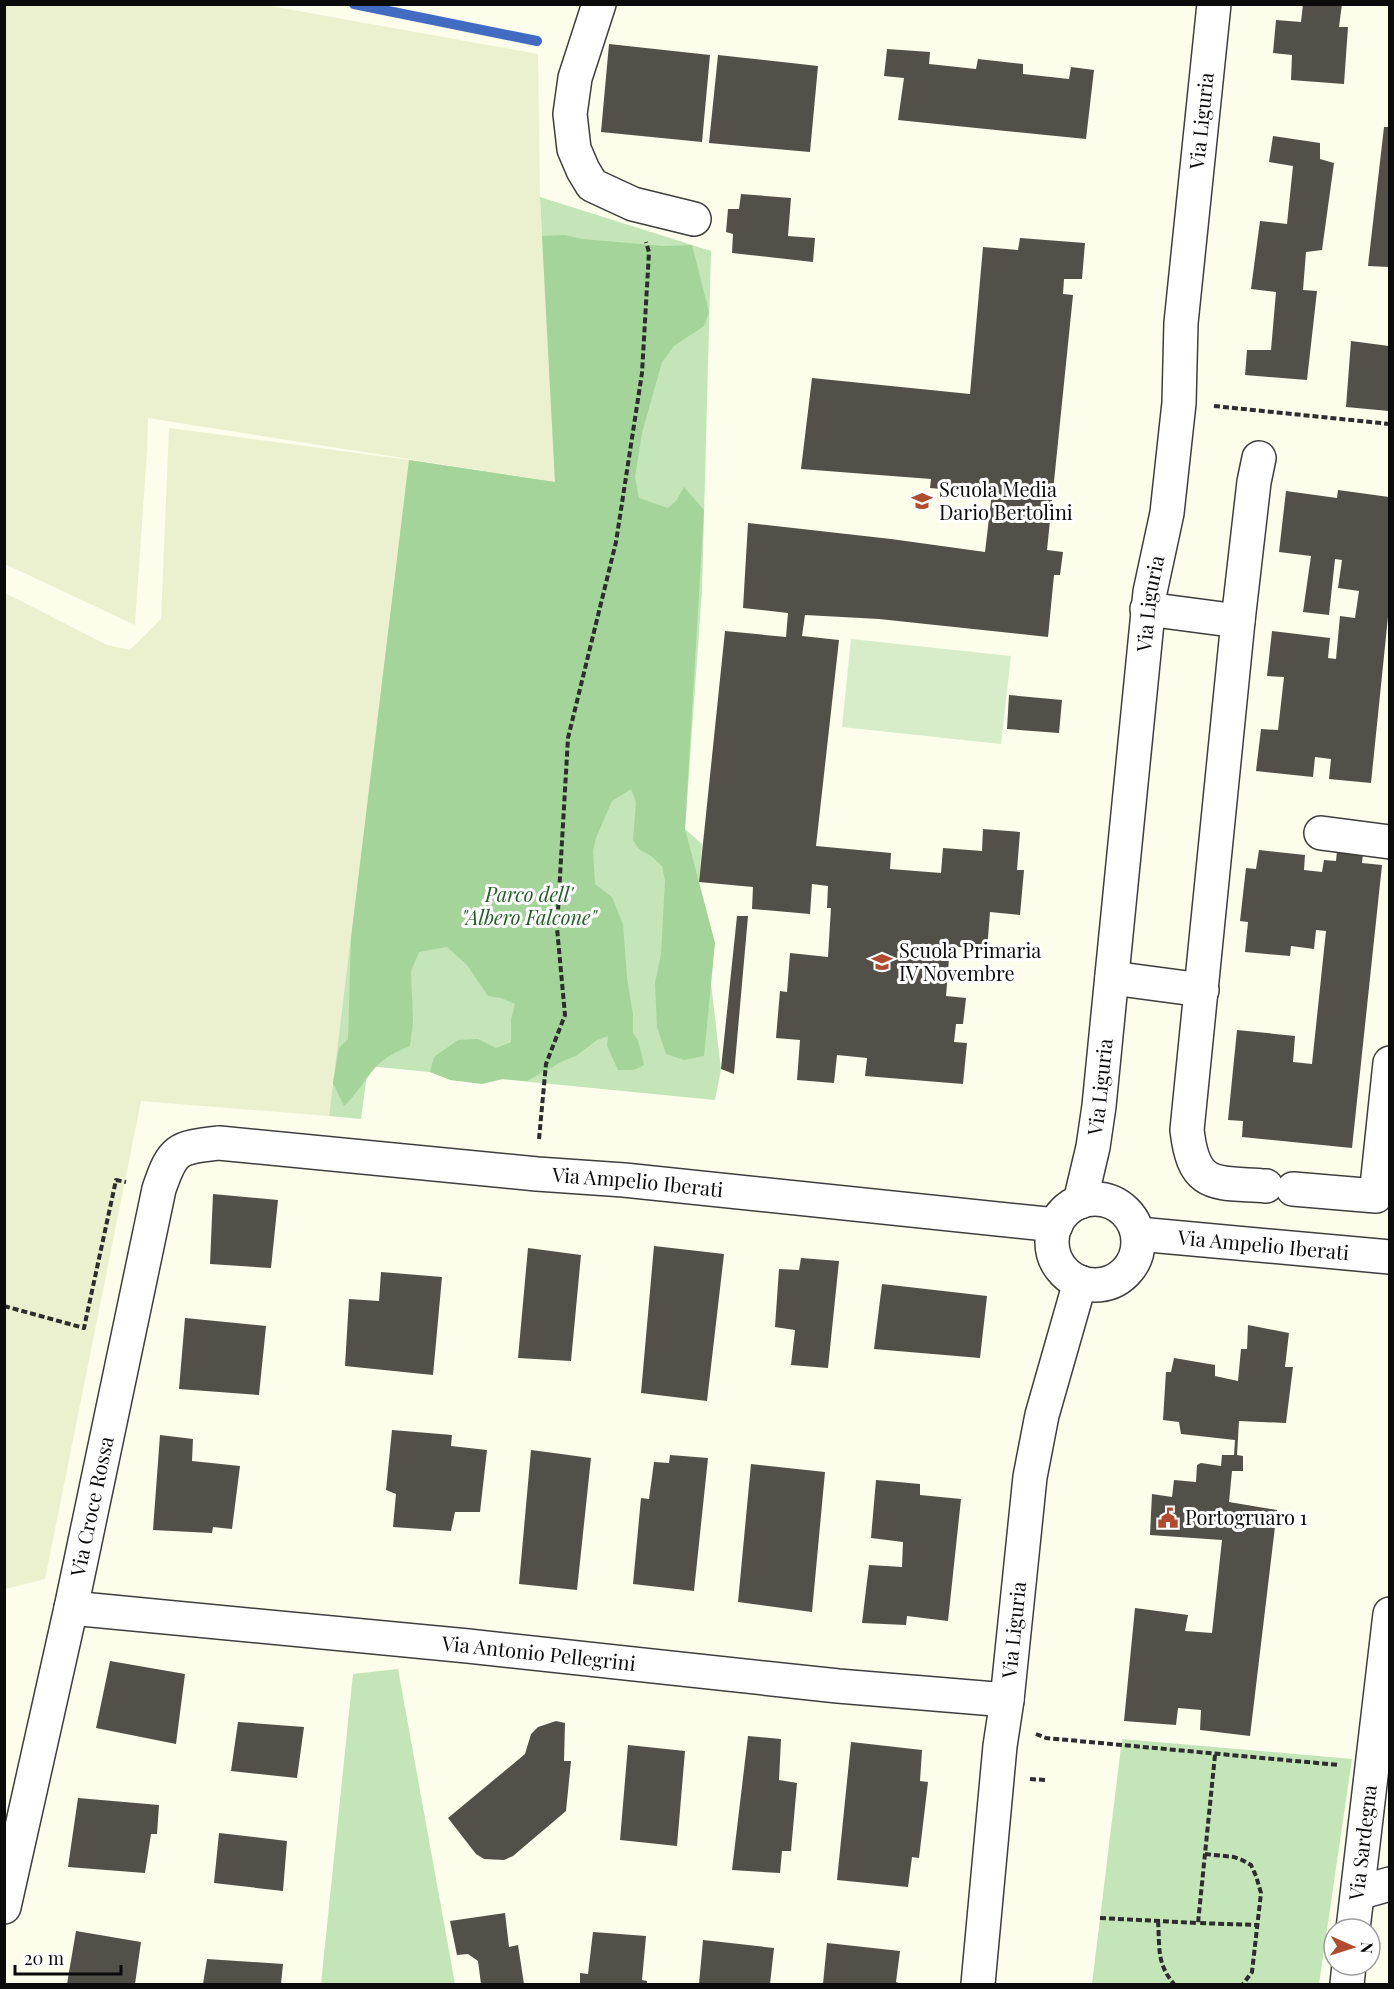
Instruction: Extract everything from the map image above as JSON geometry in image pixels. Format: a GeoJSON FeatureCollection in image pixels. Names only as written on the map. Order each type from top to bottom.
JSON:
{"type":"FeatureCollection","features":[{"type":"Feature","properties":{"kind":"street"},"geometry":{"type":"LineString","coordinates":[[599,4],[575,78],[570,114],[574,148],[583,170],[592,184],[633,204],[693,219]]}},
{"type":"Feature","properties":{"kind":"street","name":"Via Liguria"},"geometry":{"type":"LineString","coordinates":[[1080,1202],[1093,1147],[1099,1106],[1150,592],[1167,513],[1179,403],[1181,323],[1214,4]]}},
{"type":"Feature","properties":{"kind":"street"},"geometry":{"type":"LineString","coordinates":[[1259,458],[1254,482],[1238,621],[1187,1130],[1189,1150],[1197,1169],[1212,1182],[1376,1196],[1389,1063]]}},
{"type":"Feature","properties":{"kind":"street"},"geometry":{"type":"LineString","coordinates":[[1148,609],[1238,621]]}},
{"type":"Feature","properties":{"kind":"street"},"geometry":{"type":"LineString","coordinates":[[1321,833],[1389,842]]}},
{"type":"Feature","properties":{"kind":"street"},"geometry":{"type":"LineString","coordinates":[[1112,978],[1202,990]]}},
{"type":"Feature","properties":{"kind":"street","name":"Via Ampelio Iberati"},"geometry":{"type":"LineString","coordinates":[[219,1143],[537,1174],[624,1180],[1056,1225]]}},
{"type":"Feature","properties":{"kind":"street","name":"Via Croce Rossa"},"geometry":{"type":"LineString","coordinates":[[4,1907],[71,1608],[159,1189],[166,1167],[175,1154],[192,1146],[219,1143]]}},
{"type":"Feature","properties":{"kind":"street"},"geometry":{"type":"LineString","coordinates":[[1088,1199],[1102,1199],[1115,1203],[1134,1222],[1138,1234],[1135,1260],[1118,1279],[1106,1284],[1093,1286],[1068,1276],[1059,1265],[1053,1252],[1052,1239],[1056,1225],[1063,1213],[1080,1202],[1088,1199]]}},
{"type":"Feature","properties":{"kind":"street","name":"Via Ampelio Iberati"},"geometry":{"type":"LineString","coordinates":[[1138,1234],[1389,1257]]}},
{"type":"Feature","properties":{"kind":"street","name":"Via Liguria"},"geometry":{"type":"LineString","coordinates":[[978,1984],[999,1746],[1007,1700],[1030,1477],[1042,1415],[1080,1282]]}},
{"type":"Feature","properties":{"kind":"street","name":"Via Antonio Pellegrini"},"geometry":{"type":"LineString","coordinates":[[71,1608],[468,1646],[838,1686],[1007,1700]]}},
{"type":"Feature","properties":{"kind":"street","name":"Via Sardegna"},"geometry":{"type":"LineString","coordinates":[[1355,1917],[1389,1614]]}},
{"type":"Feature","properties":{"kind":"street"},"geometry":{"type":"LineString","coordinates":[[1358,1893],[1389,1884]]}},
{"type":"Feature","properties":{"kind":"path"},"geometry":{"type":"LineString","coordinates":[[537,1174],[546,1064],[565,1015],[557,928],[568,738],[616,542],[642,373],[649,252],[633,204]]}},
{"type":"Feature","properties":{"kind":"path"},"geometry":{"type":"LineString","coordinates":[[1179,403],[1389,424]]}},
{"type":"Feature","properties":{"kind":"path"},"geometry":{"type":"LineString","coordinates":[[4,1305],[84,1328],[116,1180],[159,1189]]}},
{"type":"Feature","properties":{"kind":"path"},"geometry":{"type":"LineString","coordinates":[[1035,1734],[1046,1738],[1372,1768]]}},
{"type":"Feature","properties":{"kind":"path"},"geometry":{"type":"LineString","coordinates":[[1198,1923],[1215,1755]]}},
{"type":"Feature","properties":{"kind":"path"},"geometry":{"type":"LineString","coordinates":[[1205,1854],[1234,1857],[1251,1866],[1256,1876],[1260,1893],[1252,1972],[1243,1984]]}},
{"type":"Feature","properties":{"kind":"path"},"geometry":{"type":"LineString","coordinates":[[1100,1918],[1257,1925]]}},
{"type":"Feature","properties":{"kind":"path"},"geometry":{"type":"LineString","coordinates":[[1158,1921],[1160,1958],[1165,1974],[1174,1984]]}},
{"type":"Feature","properties":{"kind":"green space"},"geometry":{"type":"Polygon","coordinates":[[[5,5],[265,5],[538,54],[540,197],[555,482],[148,418],[135,625],[5,564],[5,5]]]}},
{"type":"Feature","properties":{"kind":"green space","name":"Parco dell' \"Albero Falcone\""},"geometry":{"type":"Polygon","coordinates":[[[540,197],[711,251],[702,590],[685,829],[702,844],[699,882],[721,1069],[715,1100],[368,1066],[361,1119],[329,1116],[409,460],[555,482],[540,197]]]}},
{"type":"Feature","properties":{"kind":"green space","name":"Parco dell' \"Albero Falcone\""},"geometry":{"type":"Polygon","coordinates":[[[565,235],[582,239],[663,246],[692,245],[709,312],[704,326],[674,346],[662,362],[642,433],[635,477],[639,498],[668,508],[676,501],[684,487],[704,510],[685,829],[715,943],[704,1056],[684,1060],[666,1054],[657,1027],[655,983],[661,954],[665,881],[662,866],[639,849],[633,840],[636,802],[631,789],[612,801],[596,838],[593,851],[595,884],[612,897],[623,924],[633,1033],[638,1040],[644,1065],[634,1070],[618,1070],[607,1046],[608,1036],[597,1040],[576,1056],[527,1081],[503,1079],[482,1084],[450,1080],[430,1072],[434,1057],[458,1040],[478,1039],[496,1048],[511,1042],[511,1020],[515,1004],[488,996],[467,965],[447,947],[419,952],[411,971],[413,1021],[410,1046],[390,1055],[378,1065],[344,1106],[333,1083],[339,1048],[348,1039],[351,939],[409,460],[555,482],[542,236],[565,235]]]}},
{"type":"Feature","properties":{"kind":"green space"},"geometry":{"type":"Polygon","coordinates":[[[169,428],[409,460],[329,1116],[141,1101],[45,1579],[5,1589],[5,593],[107,645],[130,650],[161,619],[169,428]]]}},
{"type":"Feature","properties":{"kind":"green space"},"geometry":{"type":"Polygon","coordinates":[[[851,639],[1011,656],[1001,744],[842,727],[851,639]]]}},
{"type":"Feature","properties":{"kind":"green space"},"geometry":{"type":"Polygon","coordinates":[[[398,1669],[455,1984],[321,1984],[353,1674],[398,1669]]]}},
{"type":"Feature","properties":{"kind":"green space"},"geometry":{"type":"Polygon","coordinates":[[[1122,1739],[1352,1759],[1329,1917],[1322,1917],[1322,1964],[1319,1984],[1092,1984],[1122,1739]]]}},
{"type":"Feature","properties":{"kind":"building"},"geometry":{"type":"Polygon","coordinates":[[[1303,4],[1342,4],[1339,27],[1348,27],[1344,84],[1291,80],[1292,55],[1273,53],[1276,20],[1301,22],[1303,4]]]}},
{"type":"Feature","properties":{"kind":"building"},"geometry":{"type":"Polygon","coordinates":[[[609,44],[710,55],[702,142],[601,132],[609,44]]]}},
{"type":"Feature","properties":{"kind":"building"},"geometry":{"type":"Polygon","coordinates":[[[887,49],[930,52],[929,64],[976,69],[978,59],[1023,64],[1023,74],[1069,79],[1071,67],[1094,70],[1086,139],[898,120],[904,78],[884,76],[887,49]]]}},
{"type":"Feature","properties":{"kind":"building"},"geometry":{"type":"Polygon","coordinates":[[[718,55],[818,66],[810,152],[709,143],[718,55]]]}},
{"type":"Feature","properties":{"kind":"building"},"geometry":{"type":"Polygon","coordinates":[[[1384,127],[1389,127],[1389,267],[1368,266],[1384,127]]]}},
{"type":"Feature","properties":{"kind":"building"},"geometry":{"type":"Polygon","coordinates":[[[1273,136],[1320,143],[1320,159],[1334,163],[1322,250],[1306,252],[1303,290],[1317,291],[1307,380],[1245,375],[1247,350],[1271,350],[1276,292],[1251,289],[1260,221],[1287,224],[1293,166],[1269,162],[1273,136]]]}},
{"type":"Feature","properties":{"kind":"building"},"geometry":{"type":"Polygon","coordinates":[[[741,194],[791,198],[788,236],[815,238],[813,262],[732,253],[733,234],[726,232],[728,209],[739,209],[741,194]]]}},
{"type":"Feature","properties":{"kind":"building"},"geometry":{"type":"Polygon","coordinates":[[[1020,238],[1085,243],[1082,279],[1064,279],[1063,294],[1073,295],[1047,550],[1063,552],[1060,575],[1054,575],[1048,637],[879,619],[805,615],[802,636],[839,640],[816,846],[891,853],[890,869],[941,873],[943,848],[982,851],[983,829],[1020,832],[1017,870],[1024,870],[1020,915],[990,912],[987,950],[950,946],[946,996],[966,998],[963,1024],[956,1024],[954,1042],[967,1043],[963,1084],[865,1076],[867,1058],[837,1055],[834,1083],[797,1080],[800,1040],[776,1038],[780,991],[787,992],[790,953],[828,957],[831,908],[827,908],[828,886],[812,884],[810,914],[752,909],[753,887],[699,882],[725,631],[786,637],[788,613],[743,608],[748,523],[985,552],[992,493],[930,488],[931,479],[801,469],[812,378],[970,394],[983,247],[1018,250],[1020,238]]]}},
{"type":"Feature","properties":{"kind":"building"},"geometry":{"type":"Polygon","coordinates":[[[1351,341],[1389,346],[1389,411],[1346,407],[1351,341]]]}},
{"type":"Feature","properties":{"kind":"building"},"geometry":{"type":"Polygon","coordinates":[[[1338,490],[1389,497],[1389,607],[1371,783],[1329,779],[1331,759],[1315,757],[1313,777],[1256,771],[1261,729],[1278,730],[1284,677],[1267,676],[1272,631],[1330,638],[1328,658],[1336,659],[1340,616],[1355,618],[1359,591],[1338,588],[1342,560],[1335,559],[1329,615],[1303,612],[1311,556],[1279,552],[1286,491],[1337,498],[1338,490]]]}},
{"type":"Feature","properties":{"kind":"building"},"geometry":{"type":"Polygon","coordinates":[[[1009,695],[1062,700],[1059,733],[1007,729],[1009,695]]]}},
{"type":"Feature","properties":{"kind":"building"},"geometry":{"type":"Polygon","coordinates":[[[1259,850],[1305,855],[1304,870],[1322,872],[1324,860],[1336,861],[1337,851],[1363,853],[1362,863],[1382,865],[1352,1148],[1242,1137],[1243,1121],[1228,1120],[1237,1030],[1295,1036],[1293,1062],[1312,1064],[1326,931],[1316,930],[1314,949],[1291,946],[1290,956],[1245,952],[1248,922],[1240,921],[1246,868],[1256,869],[1259,850]]]}},
{"type":"Feature","properties":{"kind":"building"},"geometry":{"type":"Polygon","coordinates":[[[737,916],[748,916],[734,1074],[721,1069],[737,916]]]}},
{"type":"Feature","properties":{"kind":"building"},"geometry":{"type":"Polygon","coordinates":[[[213,1194],[278,1200],[271,1268],[210,1264],[213,1194]]]}},
{"type":"Feature","properties":{"kind":"building"},"geometry":{"type":"Polygon","coordinates":[[[654,1246],[724,1254],[707,1401],[641,1393],[654,1246]]]}},
{"type":"Feature","properties":{"kind":"building"},"geometry":{"type":"Polygon","coordinates":[[[528,1248],[581,1255],[571,1361],[518,1358],[528,1248]]]}},
{"type":"Feature","properties":{"kind":"building"},"geometry":{"type":"Polygon","coordinates":[[[801,1258],[839,1261],[828,1368],[791,1365],[795,1330],[775,1327],[779,1269],[799,1270],[801,1258]]]}},
{"type":"Feature","properties":{"kind":"building"},"geometry":{"type":"Polygon","coordinates":[[[381,1272],[442,1277],[433,1375],[345,1366],[349,1299],[379,1301],[381,1272]]]}},
{"type":"Feature","properties":{"kind":"building"},"geometry":{"type":"Polygon","coordinates":[[[882,1284],[987,1296],[980,1358],[874,1349],[882,1284]]]}},
{"type":"Feature","properties":{"kind":"building"},"geometry":{"type":"Polygon","coordinates":[[[185,1318],[266,1326],[259,1395],[179,1389],[185,1318]]]}},
{"type":"Feature","properties":{"kind":"building"},"geometry":{"type":"Polygon","coordinates":[[[1248,1325],[1289,1333],[1285,1367],[1293,1367],[1286,1423],[1239,1421],[1237,1455],[1243,1456],[1243,1471],[1232,1471],[1229,1502],[1277,1510],[1250,1736],[1200,1730],[1201,1710],[1178,1708],[1176,1725],[1124,1721],[1135,1608],[1188,1615],[1185,1631],[1212,1633],[1222,1540],[1150,1535],[1152,1494],[1172,1497],[1174,1480],[1196,1482],[1197,1465],[1201,1463],[1221,1466],[1222,1455],[1234,1455],[1235,1440],[1181,1434],[1179,1422],[1163,1420],[1166,1372],[1171,1372],[1174,1358],[1215,1365],[1215,1376],[1238,1381],[1241,1349],[1247,1349],[1248,1325]]]}},
{"type":"Feature","properties":{"kind":"building"},"geometry":{"type":"Polygon","coordinates":[[[392,1430],[452,1435],[451,1446],[487,1450],[480,1512],[455,1512],[451,1531],[393,1527],[396,1494],[386,1490],[392,1430]]]}},
{"type":"Feature","properties":{"kind":"building"},"geometry":{"type":"Polygon","coordinates":[[[160,1435],[193,1439],[192,1461],[240,1466],[232,1529],[213,1527],[212,1533],[153,1530],[160,1435]]]}},
{"type":"Feature","properties":{"kind":"building"},"geometry":{"type":"Polygon","coordinates":[[[531,1450],[591,1458],[577,1590],[519,1584],[531,1450]]]}},
{"type":"Feature","properties":{"kind":"building"},"geometry":{"type":"Polygon","coordinates":[[[670,1455],[708,1458],[694,1591],[633,1584],[641,1498],[649,1499],[654,1462],[669,1463],[670,1455]]]}},
{"type":"Feature","properties":{"kind":"building"},"geometry":{"type":"Polygon","coordinates":[[[751,1464],[825,1472],[812,1612],[738,1602],[751,1464]]]}},
{"type":"Feature","properties":{"kind":"building"},"geometry":{"type":"Polygon","coordinates":[[[876,1480],[920,1484],[920,1495],[961,1499],[948,1621],[907,1616],[906,1625],[862,1623],[869,1565],[902,1567],[903,1542],[871,1538],[876,1480]]]}},
{"type":"Feature","properties":{"kind":"building"},"geometry":{"type":"Polygon","coordinates":[[[110,1661],[185,1674],[176,1744],[96,1728],[110,1661]]]}},
{"type":"Feature","properties":{"kind":"building"},"geometry":{"type":"Polygon","coordinates":[[[556,1721],[565,1723],[564,1761],[571,1761],[566,1811],[513,1856],[504,1860],[484,1859],[476,1854],[448,1818],[525,1754],[531,1734],[538,1727],[556,1721]]]}},
{"type":"Feature","properties":{"kind":"building"},"geometry":{"type":"Polygon","coordinates":[[[238,1722],[304,1727],[297,1778],[231,1771],[238,1722]]]}},
{"type":"Feature","properties":{"kind":"building"},"geometry":{"type":"Polygon","coordinates":[[[748,1736],[781,1739],[779,1780],[797,1783],[791,1851],[782,1851],[780,1873],[732,1870],[748,1736]]]}},
{"type":"Feature","properties":{"kind":"building"},"geometry":{"type":"Polygon","coordinates":[[[851,1742],[922,1750],[920,1781],[928,1782],[919,1858],[912,1857],[908,1887],[837,1880],[851,1742]]]}},
{"type":"Feature","properties":{"kind":"building"},"geometry":{"type":"Polygon","coordinates":[[[628,1745],[685,1751],[677,1846],[620,1840],[628,1745]]]}},
{"type":"Feature","properties":{"kind":"building"},"geometry":{"type":"Polygon","coordinates":[[[78,1798],[159,1805],[157,1834],[151,1834],[145,1873],[68,1867],[78,1798]]]}},
{"type":"Feature","properties":{"kind":"building"},"geometry":{"type":"Polygon","coordinates":[[[219,1833],[287,1841],[283,1891],[214,1883],[219,1833]]]}},
{"type":"Feature","properties":{"kind":"building"},"geometry":{"type":"Polygon","coordinates":[[[505,1913],[509,1947],[518,1945],[524,1984],[481,1984],[478,1961],[468,1954],[457,1955],[450,1921],[505,1913]]]}},
{"type":"Feature","properties":{"kind":"building"},"geometry":{"type":"Polygon","coordinates":[[[76,1931],[141,1942],[135,1984],[67,1984],[76,1931]]]}},
{"type":"Feature","properties":{"kind":"building"},"geometry":{"type":"Polygon","coordinates":[[[593,1932],[646,1936],[642,1980],[647,1981],[647,1984],[580,1984],[580,1973],[588,1974],[593,1932]]]}},
{"type":"Feature","properties":{"kind":"building"},"geometry":{"type":"Polygon","coordinates":[[[703,1940],[774,1948],[770,1984],[699,1984],[703,1940]]]}},
{"type":"Feature","properties":{"kind":"building"},"geometry":{"type":"Polygon","coordinates":[[[827,1943],[900,1951],[896,1982],[902,1984],[823,1984],[827,1943]]]}},
{"type":"Feature","properties":{"kind":"building"},"geometry":{"type":"Polygon","coordinates":[[[207,1959],[283,1964],[281,1984],[203,1984],[207,1959]]]}},
{"type":"Feature","properties":{"kind":"waterway"},"geometry":{"type":"LineString","coordinates":[[354,4],[537,41]]}},
{"type":"Feature","properties":{"kind":"place","name":"Scuola Media Dario Bertolini"},"geometry":{"type":"Point","coordinates":[922,501]}},
{"type":"Feature","properties":{"kind":"place","name":"Scuola Primaria IV Novembre"},"geometry":{"type":"Point","coordinates":[882,962]}},
{"type":"Feature","properties":{"kind":"place","name":"Portogruaro 1"},"geometry":{"type":"Point","coordinates":[1168,1518]}}]}
